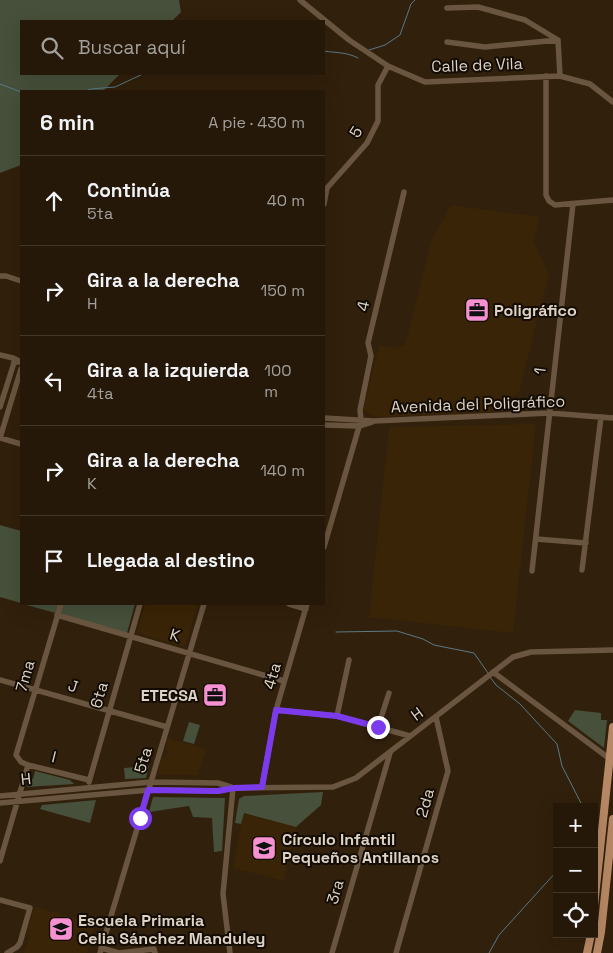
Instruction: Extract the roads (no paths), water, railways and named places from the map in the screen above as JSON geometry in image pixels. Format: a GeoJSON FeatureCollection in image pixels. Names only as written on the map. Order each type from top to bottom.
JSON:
{"type":"FeatureCollection","features":[{"type":"Feature","properties":{"kind":"main road"},"geometry":{"type":"LineString","coordinates":[[595,893],[613,727]]}},
{"type":"Feature","properties":{"kind":"main road"},"geometry":{"type":"LineString","coordinates":[[597,953],[613,819]]}},
{"type":"Feature","properties":{"kind":"main road"},"geometry":{"type":"LineString","coordinates":[[587,953],[590,938]]}},
{"type":"Feature","properties":{"kind":"street","name":"Calle de Vila"},"geometry":{"type":"LineString","coordinates":[[300,0],[324,20]]}},
{"type":"Feature","properties":{"kind":"street"},"geometry":{"type":"LineString","coordinates":[[447,8],[478,6],[525,20],[558,40]]}},
{"type":"Feature","properties":{"kind":"street","name":"Calle de Vila"},"geometry":{"type":"LineString","coordinates":[[325,21],[348,40],[388,66],[425,82],[560,76],[590,84],[613,102]]}},
{"type":"Feature","properties":{"kind":"street"},"geometry":{"type":"LineString","coordinates":[[446,42],[485,47],[558,40]]}},
{"type":"Feature","properties":{"kind":"street"},"geometry":{"type":"LineString","coordinates":[[558,40],[560,76]]}},
{"type":"Feature","properties":{"kind":"street","name":"5"},"geometry":{"type":"LineString","coordinates":[[325,199],[327,188],[368,142],[378,121],[378,85],[388,66]]}},
{"type":"Feature","properties":{"kind":"street"},"geometry":{"type":"LineString","coordinates":[[546,76],[546,195],[549,201],[555,205],[613,200]]}},
{"type":"Feature","properties":{"kind":"street","name":"4"},"geometry":{"type":"LineString","coordinates":[[360,423],[360,410],[372,356],[368,343],[404,192]]}},
{"type":"Feature","properties":{"kind":"street","name":"1"},"geometry":{"type":"LineString","coordinates":[[532,572],[573,204]]}},
{"type":"Feature","properties":{"kind":"street"},"geometry":{"type":"LineString","coordinates":[[0,276],[20,281]]}},
{"type":"Feature","properties":{"kind":"street"},"geometry":{"type":"LineString","coordinates":[[0,354],[20,361]]}},
{"type":"Feature","properties":{"kind":"street"},"geometry":{"type":"LineString","coordinates":[[0,407],[14,362],[20,361]]}},
{"type":"Feature","properties":{"kind":"street"},"geometry":{"type":"LineString","coordinates":[[20,372],[0,438],[20,444]]}},
{"type":"Feature","properties":{"kind":"street","name":"Avenida del Poligráfico"},"geometry":{"type":"LineString","coordinates":[[325,425],[549,413],[613,418]]}},
{"type":"Feature","properties":{"kind":"street"},"geometry":{"type":"LineString","coordinates":[[582,570],[600,417]]}},
{"type":"Feature","properties":{"kind":"street","name":"Avenida del Poligráfico"},"geometry":{"type":"LineString","coordinates":[[325,418],[360,423]]}},
{"type":"Feature","properties":{"kind":"street"},"geometry":{"type":"LineString","coordinates":[[325,535],[360,423]]}},
{"type":"Feature","properties":{"kind":"street"},"geometry":{"type":"LineString","coordinates":[[536,539],[586,543]]}},
{"type":"Feature","properties":{"kind":"street","name":"7ma"},"geometry":{"type":"LineString","coordinates":[[16,755],[61,605]]}},
{"type":"Feature","properties":{"kind":"street","name":"6ta"},"geometry":{"type":"LineString","coordinates":[[85,794],[140,605]]}},
{"type":"Feature","properties":{"kind":"street","name":"5ta"},"geometry":{"type":"LineString","coordinates":[[100,950],[204,605]]}},
{"type":"Feature","properties":{"kind":"street","name":"4ta"},"geometry":{"type":"LineString","coordinates":[[262,787],[276,710],[306,606]]}},
{"type":"Feature","properties":{"kind":"street","name":"K"},"geometry":{"type":"LineString","coordinates":[[57,615],[284,681]]}},
{"type":"Feature","properties":{"kind":"street","name":"H"},"geometry":{"type":"LineString","coordinates":[[0,804],[85,794],[148,790],[218,791],[234,788],[262,787],[333,787],[356,778],[513,657],[526,653],[613,650]]}},
{"type":"Feature","properties":{"kind":"street"},"geometry":{"type":"LineString","coordinates":[[337,716],[349,660]]}},
{"type":"Feature","properties":{"kind":"street"},"geometry":{"type":"LineString","coordinates":[[493,672],[610,759]]}},
{"type":"Feature","properties":{"kind":"street","name":"J"},"geometry":{"type":"LineString","coordinates":[[0,680],[167,727]]}},
{"type":"Feature","properties":{"kind":"street"},"geometry":{"type":"LineString","coordinates":[[378,727],[389,693]]}},
{"type":"Feature","properties":{"kind":"street"},"geometry":{"type":"LineString","coordinates":[[276,710],[337,716],[410,736]]}},
{"type":"Feature","properties":{"kind":"street","name":"2da"},"geometry":{"type":"LineString","coordinates":[[396,953],[448,771],[436,717]]}},
{"type":"Feature","properties":{"kind":"street","name":"3ra"},"geometry":{"type":"LineString","coordinates":[[332,953],[390,753]]}},
{"type":"Feature","properties":{"kind":"street","name":"I"},"geometry":{"type":"LineString","coordinates":[[16,755],[22,762],[28,765],[89,780]]}},
{"type":"Feature","properties":{"kind":"street"},"geometry":{"type":"LineString","coordinates":[[0,861],[28,765]]}},
{"type":"Feature","properties":{"kind":"street","name":"H"},"geometry":{"type":"LineString","coordinates":[[0,796],[151,782],[218,783],[234,788]]}},
{"type":"Feature","properties":{"kind":"street"},"geometry":{"type":"LineString","coordinates":[[230,953],[223,894],[234,788]]}},
{"type":"Feature","properties":{"kind":"street"},"geometry":{"type":"LineString","coordinates":[[0,900],[30,908],[20,943],[7,953]]}},
{"type":"Feature","properties":{"kind":"street"},"geometry":{"type":"LineString","coordinates":[[100,950],[119,953],[154,949],[154,953]]}},
{"type":"Feature","properties":{"kind":"waterway"},"geometry":{"type":"LineString","coordinates":[[369,50],[385,45],[400,35],[411,4],[415,0]]}},
{"type":"Feature","properties":{"kind":"waterway"},"geometry":{"type":"LineString","coordinates":[[325,51],[358,58]]}},
{"type":"Feature","properties":{"kind":"waterway"},"geometry":{"type":"LineString","coordinates":[[88,90],[115,87],[141,75]]}},
{"type":"Feature","properties":{"kind":"waterway"},"geometry":{"type":"LineString","coordinates":[[0,84],[20,92]]}},
{"type":"Feature","properties":{"kind":"waterway"},"geometry":{"type":"LineString","coordinates":[[336,632],[397,631],[423,639],[434,645],[474,653],[488,673]]}},
{"type":"Feature","properties":{"kind":"waterway"},"geometry":{"type":"LineString","coordinates":[[490,677],[496,685],[520,704],[557,744],[562,766],[581,803]]}},
{"type":"Feature","properties":{"kind":"waterway"},"geometry":{"type":"LineString","coordinates":[[489,953],[499,935],[553,875]]}},
{"type":"Feature","properties":{"kind":"place","name":"Poligráfico"},"geometry":{"type":"Point","coordinates":[477,310]}},
{"type":"Feature","properties":{"kind":"place","name":"ETECSA"},"geometry":{"type":"Point","coordinates":[215,695]}},
{"type":"Feature","properties":{"kind":"place","name":"Círculo Infantil Pequeños Antillanos"},"geometry":{"type":"Point","coordinates":[264,848]}},
{"type":"Feature","properties":{"kind":"place","name":"Escuela Primaria Celia Sánchez Manduley"},"geometry":{"type":"Point","coordinates":[61,929]}}]}
